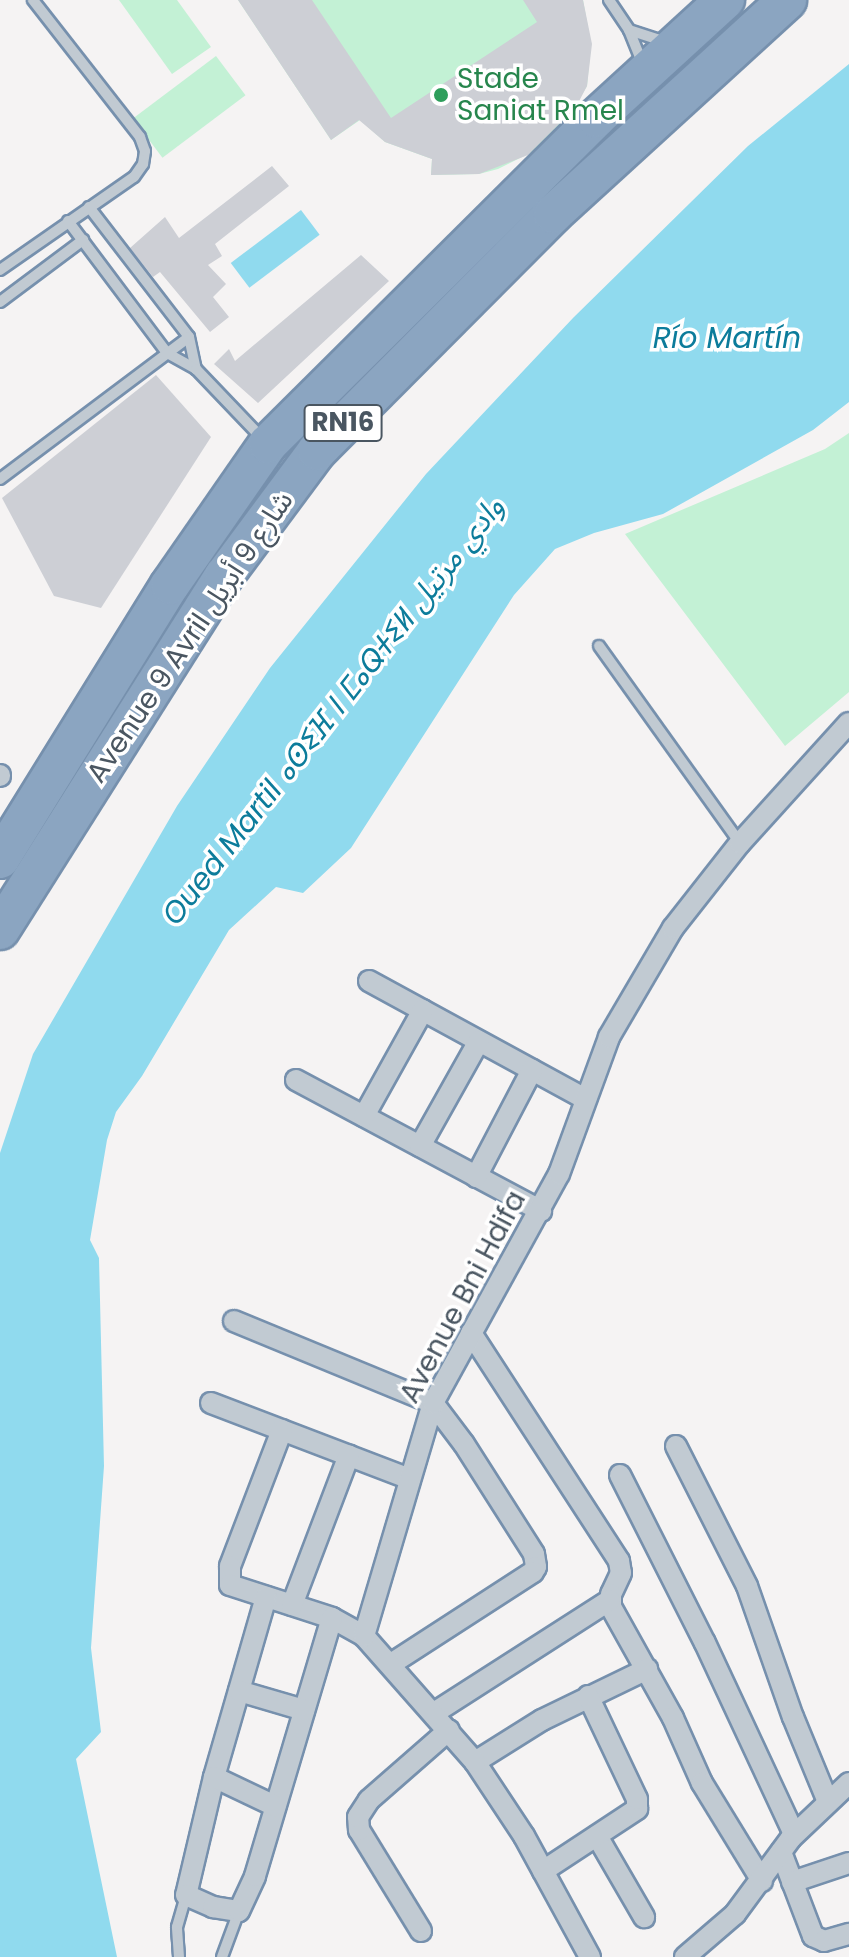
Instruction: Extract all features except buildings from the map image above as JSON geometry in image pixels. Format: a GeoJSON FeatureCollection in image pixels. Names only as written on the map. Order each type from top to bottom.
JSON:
{"type":"FeatureCollection","features":[{"type":"Feature","properties":{"kind":"highway","name":"Avenue 9 Avril شارع 9 أبريل"},"geometry":{"type":"LineString","coordinates":[[0,859],[170,585],[268,444],[396,313],[725,0]]}},
{"type":"Feature","properties":{"kind":"highway","name":"Avenue 9 Avril شارع 9 أبريل"},"geometry":{"type":"LineString","coordinates":[[0,930],[224,576],[317,451],[553,214],[787,0]]}},
{"type":"Feature","properties":{"kind":"street","name":"Avenue Bni Hdifa"},"geometry":{"type":"LineString","coordinates":[[364,1636],[433,1403],[559,1174],[584,1098],[609,1037],[673,928],[740,843],[849,723]]}},
{"type":"Feature","properties":{"kind":"street"},"geometry":{"type":"LineString","coordinates":[[369,981],[584,1098]]}},
{"type":"Feature","properties":{"kind":"street"},"geometry":{"type":"LineString","coordinates":[[364,1116],[423,1010]]}},
{"type":"Feature","properties":{"kind":"street"},"geometry":{"type":"LineString","coordinates":[[420,1146],[479,1041]]}},
{"type":"Feature","properties":{"kind":"street"},"geometry":{"type":"LineString","coordinates":[[476,1177],[532,1070]]}},
{"type":"Feature","properties":{"kind":"street"},"geometry":{"type":"LineString","coordinates":[[296,1080],[541,1211]]}},
{"type":"Feature","properties":{"kind":"street"},"geometry":{"type":"LineString","coordinates":[[234,1321],[433,1403],[534,1554],[536,1567],[391,1664]]}},
{"type":"Feature","properties":{"kind":"street"},"geometry":{"type":"LineString","coordinates":[[434,1713],[610,1600],[620,1577],[619,1561],[471,1333]]}},
{"type":"Feature","properties":{"kind":"street"},"geometry":{"type":"LineString","coordinates":[[211,1403],[410,1479]]}},
{"type":"Feature","properties":{"kind":"street"},"geometry":{"type":"LineString","coordinates":[[282,1430],[228,1573],[235,1589],[332,1618],[364,1636],[475,1762],[543,1871],[590,1957]]}},
{"type":"Feature","properties":{"kind":"street"},"geometry":{"type":"LineString","coordinates":[[676,1446],[747,1586],[793,1717],[828,1802]]}},
{"type":"Feature","properties":{"kind":"street"},"geometry":{"type":"LineString","coordinates":[[292,1605],[349,1455]]}},
{"type":"Feature","properties":{"kind":"street"},"geometry":{"type":"LineString","coordinates":[[620,1475],[705,1643],[794,1834]]}},
{"type":"Feature","properties":{"kind":"street"},"geometry":{"type":"LineString","coordinates":[[266,1597],[214,1777],[186,1895],[213,1907],[239,1911],[255,1876],[332,1618]]}},
{"type":"Feature","properties":{"kind":"street"},"geometry":{"type":"LineString","coordinates":[[610,1600],[702,1783],[762,1881]]}},
{"type":"Feature","properties":{"kind":"street"},"geometry":{"type":"LineString","coordinates":[[475,1762],[588,1696],[647,1669]]}},
{"type":"Feature","properties":{"kind":"street"},"geometry":{"type":"LineString","coordinates":[[239,1691],[304,1710]]}},
{"type":"Feature","properties":{"kind":"street"},"geometry":{"type":"LineString","coordinates":[[543,1871],[634,1814],[638,1804],[588,1696]]}},
{"type":"Feature","properties":{"kind":"street"},"geometry":{"type":"LineString","coordinates":[[421,1931],[359,1830],[358,1817],[369,1800],[449,1730]]}},
{"type":"Feature","properties":{"kind":"street"},"geometry":{"type":"LineString","coordinates":[[214,1777],[275,1806]]}},
{"type":"Feature","properties":{"kind":"street"},"geometry":{"type":"LineString","coordinates":[[687,1957],[735,1914],[794,1834],[849,1783]]}},
{"type":"Feature","properties":{"kind":"street"},"geometry":{"type":"LineString","coordinates":[[597,1836],[644,1917]]}},
{"type":"Feature","properties":{"kind":"street"},"geometry":{"type":"LineString","coordinates":[[781,1852],[813,1936],[824,1941],[849,1934]]}},
{"type":"Feature","properties":{"kind":"street"},"geometry":{"type":"LineString","coordinates":[[792,1882],[849,1863]]}},
{"type":"Feature","properties":{"kind":"lane"},"geometry":{"type":"LineString","coordinates":[[0,270],[134,177],[143,164],[145,151],[140,137],[33,0]]}},
{"type":"Feature","properties":{"kind":"lane"},"geometry":{"type":"LineString","coordinates":[[609,0],[629,30],[646,72]]}},
{"type":"Feature","properties":{"kind":"lane"},"geometry":{"type":"LineString","coordinates":[[629,30],[675,45]]}},
{"type":"Feature","properties":{"kind":"lane"},"geometry":{"type":"LineString","coordinates":[[89,207],[189,337],[196,369]]}},
{"type":"Feature","properties":{"kind":"lane"},"geometry":{"type":"LineString","coordinates":[[68,221],[167,353],[196,369],[268,444]]}},
{"type":"Feature","properties":{"kind":"lane"},"geometry":{"type":"LineString","coordinates":[[0,302],[83,240]]}},
{"type":"Feature","properties":{"kind":"lane"},"geometry":{"type":"LineString","coordinates":[[0,479],[189,337]]}},
{"type":"Feature","properties":{"kind":"lane"},"geometry":{"type":"LineString","coordinates":[[599,646],[740,843]]}},
{"type":"Feature","properties":{"kind":"lane"},"geometry":{"type":"LineString","coordinates":[[179,1957],[177,1927],[186,1895]]}},
{"type":"Feature","properties":{"kind":"lane"},"geometry":{"type":"LineString","coordinates":[[222,1957],[239,1911]]}},
{"type":"Feature","properties":{"kind":"green space"},"geometry":{"type":"Polygon","coordinates":[[[119,0],[177,0],[211,47],[172,74],[119,0]]]}},
{"type":"Feature","properties":{"kind":"green space","name":"Stade Saniat Rmel"},"geometry":{"type":"Polygon","coordinates":[[[238,0],[583,0],[591,44],[587,86],[564,125],[534,151],[498,169],[479,174],[431,175],[432,159],[385,142],[360,120],[331,140],[238,0]]]}},
{"type":"Feature","properties":{"kind":"green space"},"geometry":{"type":"Polygon","coordinates":[[[216,56],[245,95],[162,158],[133,119],[216,56]]]}},
{"type":"Feature","properties":{"kind":"green space"},"geometry":{"type":"Polygon","coordinates":[[[849,433],[849,692],[785,746],[625,534],[825,449],[849,433]]]}},
{"type":"Feature","properties":{"kind":"water","name":"Río Martín"},"geometry":{"type":"Polygon","coordinates":[[[849,64],[849,402],[813,430],[663,514],[594,533],[555,549],[514,595],[351,848],[303,893],[276,887],[229,930],[142,1076],[116,1112],[107,1140],[90,1240],[99,1258],[104,1466],[91,1648],[101,1732],[76,1759],[117,1957],[0,1957],[0,1153],[33,1054],[177,806],[270,668],[426,474],[573,318],[748,146],[849,64]]]}},
{"type":"Feature","properties":{"kind":"water"},"geometry":{"type":"Polygon","coordinates":[[[301,210],[320,235],[249,288],[231,263],[301,210]]]}},
{"type":"Feature","properties":{"kind":"place","name":"Stade Saniat Rmel"},"geometry":{"type":"Point","coordinates":[441,95]}},
{"type":"Feature","properties":{"kind":"water label","name":"Oued Martil ⴰⵙⵉⴼ ⵏ ⵎⴰⵕⵜⵉⵍ وادي مرتيل"},"geometry":{"type":"Point","coordinates":[333,711]}}]}
